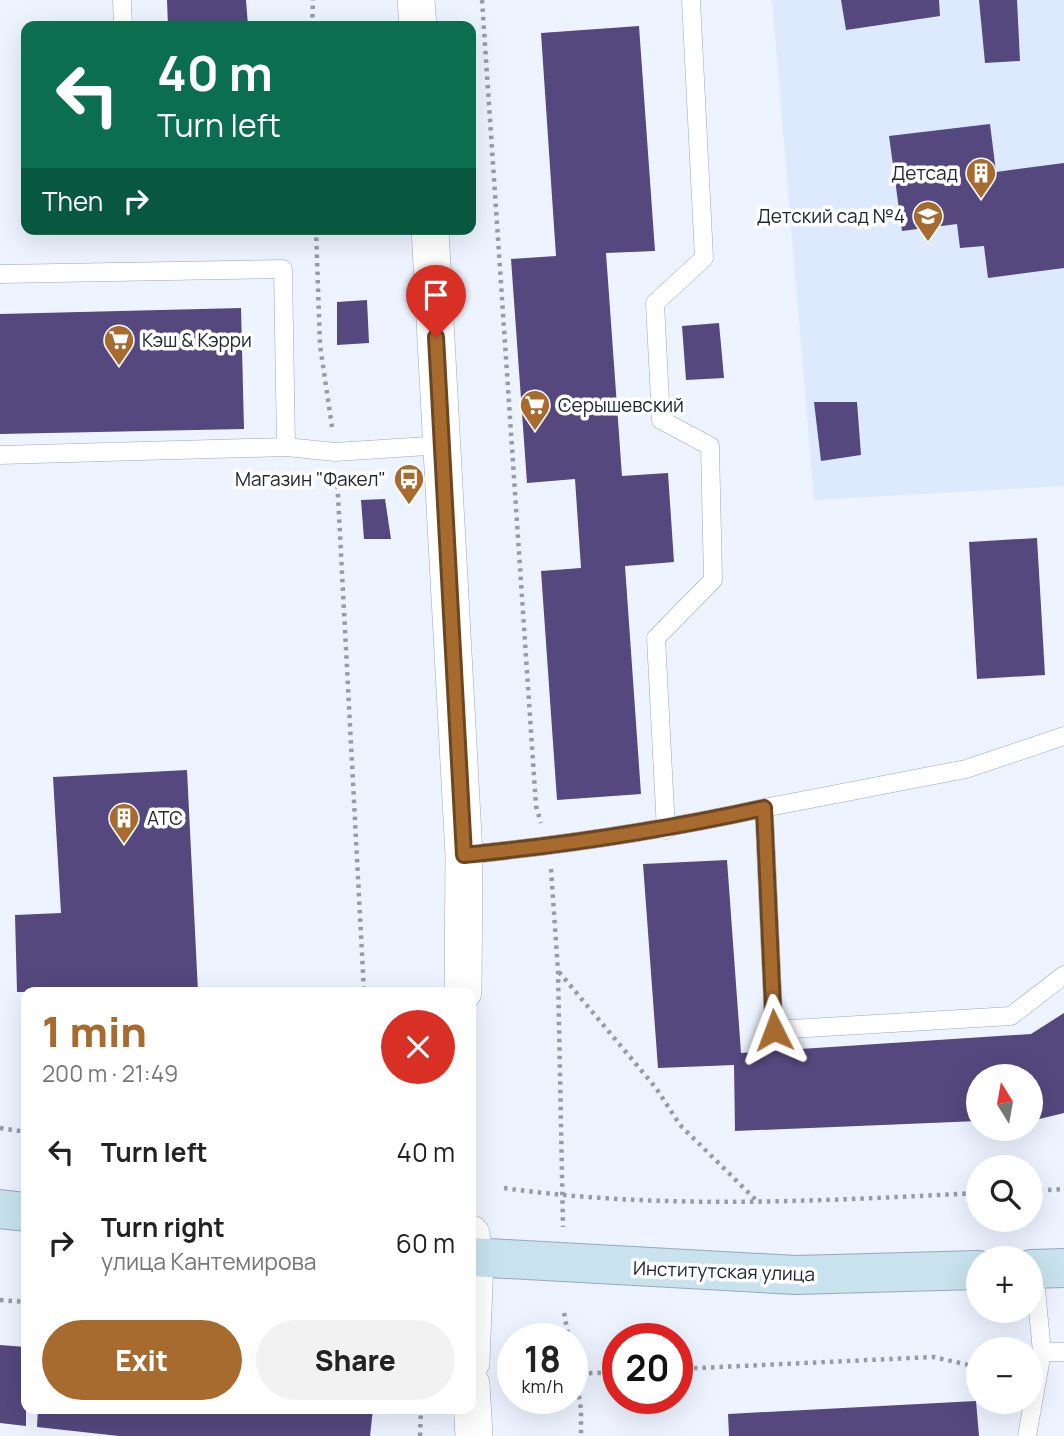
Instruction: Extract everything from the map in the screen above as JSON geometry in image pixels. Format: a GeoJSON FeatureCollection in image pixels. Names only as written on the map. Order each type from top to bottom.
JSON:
{"type":"FeatureCollection","features":[{"type":"Feature","properties":{"kind":"main road"},"geometry":{"type":"LineString","coordinates":[[0,1209],[21,1211]]}},
{"type":"Feature","properties":{"kind":"main road","name":"Институтская улица"},"geometry":{"type":"LineString","coordinates":[[476,1250],[796,1275],[966,1270]]}},
{"type":"Feature","properties":{"kind":"street"},"geometry":{"type":"LineString","coordinates":[[416,0],[418,21]]}},
{"type":"Feature","properties":{"kind":"street"},"geometry":{"type":"LineString","coordinates":[[430,235],[464,855],[463,987]]}},
{"type":"Feature","properties":{"kind":"street"},"geometry":{"type":"LineString","coordinates":[[473,1414],[474,1436]]}},
{"type":"Feature","properties":{"kind":"lane"},"geometry":{"type":"LineString","coordinates":[[122,0],[124,21]]}},
{"type":"Feature","properties":{"kind":"lane"},"geometry":{"type":"LineString","coordinates":[[666,830],[656,638],[713,580],[710,446],[661,419],[655,303],[704,258],[691,0]]}},
{"type":"Feature","properties":{"kind":"lane"},"geometry":{"type":"LineString","coordinates":[[0,274],[283,269],[286,447]]}},
{"type":"Feature","properties":{"kind":"lane"},"geometry":{"type":"LineString","coordinates":[[0,456],[286,447],[335,452],[443,445]]}},
{"type":"Feature","properties":{"kind":"lane"},"geometry":{"type":"LineString","coordinates":[[464,855],[548,848],[666,830],[966,769],[1064,736]]}},
{"type":"Feature","properties":{"kind":"lane"},"geometry":{"type":"LineString","coordinates":[[764,808],[774,1030],[1011,1016],[1064,975]]}},
{"type":"Feature","properties":{"kind":"lane"},"geometry":{"type":"LineString","coordinates":[[1043,1352],[1064,1352]]}},
{"type":"Feature","properties":{"kind":"lane"},"geometry":{"type":"LineString","coordinates":[[1027,1436],[1031,1414]]}},
{"type":"Feature","properties":{"kind":"path"},"geometry":{"type":"LineString","coordinates":[[312,21],[313,0]]}},
{"type":"Feature","properties":{"kind":"path"},"geometry":{"type":"LineString","coordinates":[[482,0],[536,806],[553,877],[558,971],[563,1230]]}},
{"type":"Feature","properties":{"kind":"path"},"geometry":{"type":"LineString","coordinates":[[316,235],[320,345],[335,452],[364,987]]}},
{"type":"Feature","properties":{"kind":"path"},"geometry":{"type":"LineString","coordinates":[[558,971],[656,1088],[680,1125],[760,1204]]}},
{"type":"Feature","properties":{"kind":"path"},"geometry":{"type":"LineString","coordinates":[[0,1128],[21,1131]]}},
{"type":"Feature","properties":{"kind":"path"},"geometry":{"type":"LineString","coordinates":[[504,1188],[564,1196],[760,1204],[966,1194]]}},
{"type":"Feature","properties":{"kind":"path"},"geometry":{"type":"LineString","coordinates":[[1043,1190],[1064,1189]]}},
{"type":"Feature","properties":{"kind":"path"},"geometry":{"type":"LineString","coordinates":[[0,1300],[21,1302]]}},
{"type":"Feature","properties":{"kind":"path"},"geometry":{"type":"LineString","coordinates":[[564,1313],[566,1323]]}},
{"type":"Feature","properties":{"kind":"path"},"geometry":{"type":"LineString","coordinates":[[693,1368],[933,1357],[966,1364]]}},
{"type":"Feature","properties":{"kind":"path"},"geometry":{"type":"LineString","coordinates":[[420,1436],[421,1414]]}},
{"type":"Feature","properties":{"kind":"path"},"geometry":{"type":"LineString","coordinates":[[579,1414],[581,1436]]}},
{"type":"Feature","properties":{"kind":"shaded area","name":"Детский сад №4"},"geometry":{"type":"Polygon","coordinates":[[[772,0],[1064,0],[1064,486],[814,500],[772,0]]]}},
{"type":"Feature","properties":{"kind":"building"},"geometry":{"type":"Polygon","coordinates":[[[167,0],[246,0],[248,21],[168,21],[167,0]]]}},
{"type":"Feature","properties":{"kind":"building"},"geometry":{"type":"Polygon","coordinates":[[[841,0],[939,0],[940,16],[846,30],[841,0]]]}},
{"type":"Feature","properties":{"kind":"building"},"geometry":{"type":"Polygon","coordinates":[[[979,0],[1017,0],[1020,61],[985,63],[979,0]]]}},
{"type":"Feature","properties":{"kind":"building"},"geometry":{"type":"Polygon","coordinates":[[[639,26],[655,251],[606,253],[622,476],[668,473],[674,562],[625,566],[641,794],[557,800],[541,571],[581,568],[575,479],[527,483],[511,259],[556,256],[541,33],[639,26]]]}},
{"type":"Feature","properties":{"kind":"building","name":"Детсад"},"geometry":{"type":"Polygon","coordinates":[[[990,124],[996,172],[1064,163],[1064,268],[988,278],[984,246],[960,248],[957,224],[902,231],[889,136],[990,124]]]}},
{"type":"Feature","properties":{"kind":"building"},"geometry":{"type":"Polygon","coordinates":[[[367,300],[369,343],[337,345],[337,302],[367,300]]]}},
{"type":"Feature","properties":{"kind":"building"},"geometry":{"type":"Polygon","coordinates":[[[241,308],[244,429],[0,434],[0,314],[241,308]]]}},
{"type":"Feature","properties":{"kind":"building"},"geometry":{"type":"Polygon","coordinates":[[[719,323],[724,378],[686,380],[682,326],[719,323]]]}},
{"type":"Feature","properties":{"kind":"building"},"geometry":{"type":"Polygon","coordinates":[[[814,402],[857,402],[861,455],[821,461],[814,402]]]}},
{"type":"Feature","properties":{"kind":"building"},"geometry":{"type":"Polygon","coordinates":[[[385,499],[391,539],[364,539],[361,500],[385,499]]]}},
{"type":"Feature","properties":{"kind":"building"},"geometry":{"type":"Polygon","coordinates":[[[1037,538],[1045,675],[977,679],[969,542],[1037,538]]]}},
{"type":"Feature","properties":{"kind":"building","name":"АТС"},"geometry":{"type":"Polygon","coordinates":[[[187,770],[198,987],[21,987],[21,992],[17,992],[15,915],[61,913],[53,777],[187,770]]]}},
{"type":"Feature","properties":{"kind":"building"},"geometry":{"type":"Polygon","coordinates":[[[727,860],[741,1053],[1031,1034],[1064,1013],[1064,1113],[1043,1118],[1043,1064],[966,1064],[966,1121],[735,1131],[734,1065],[658,1068],[643,864],[727,860]]]}},
{"type":"Feature","properties":{"kind":"building"},"geometry":{"type":"Polygon","coordinates":[[[0,1345],[21,1347],[21,1414],[26,1414],[26,1426],[0,1423],[0,1345]]]}},
{"type":"Feature","properties":{"kind":"building"},"geometry":{"type":"Polygon","coordinates":[[[966,1402],[966,1414],[977,1414],[979,1436],[729,1436],[728,1414],[966,1402]]]}},
{"type":"Feature","properties":{"kind":"building"},"geometry":{"type":"Polygon","coordinates":[[[38,1414],[372,1414],[370,1436],[119,1436],[37,1427],[38,1414]]]}},
{"type":"Feature","properties":{"kind":"place","name":"Детсад"},"geometry":{"type":"Point","coordinates":[981,200]}},
{"type":"Feature","properties":{"kind":"place","name":"Детский сад №4"},"geometry":{"type":"Point","coordinates":[928,243]}},
{"type":"Feature","properties":{"kind":"place","name":"Кэш & Кэрри"},"geometry":{"type":"Point","coordinates":[119,367]}},
{"type":"Feature","properties":{"kind":"place","name":"Серышевский"},"geometry":{"type":"Point","coordinates":[535,432]}},
{"type":"Feature","properties":{"kind":"place","name":"Магазин \"Факел\""},"geometry":{"type":"Point","coordinates":[409,506]}},
{"type":"Feature","properties":{"kind":"place","name":"АТС"},"geometry":{"type":"Point","coordinates":[124,845]}},
{"type":"Feature","properties":{"kind":"route"},"geometry":{"type":"LineString","coordinates":[[436,337],[464,855],[548,848],[666,830],[764,808],[774,1030]]}}]}
